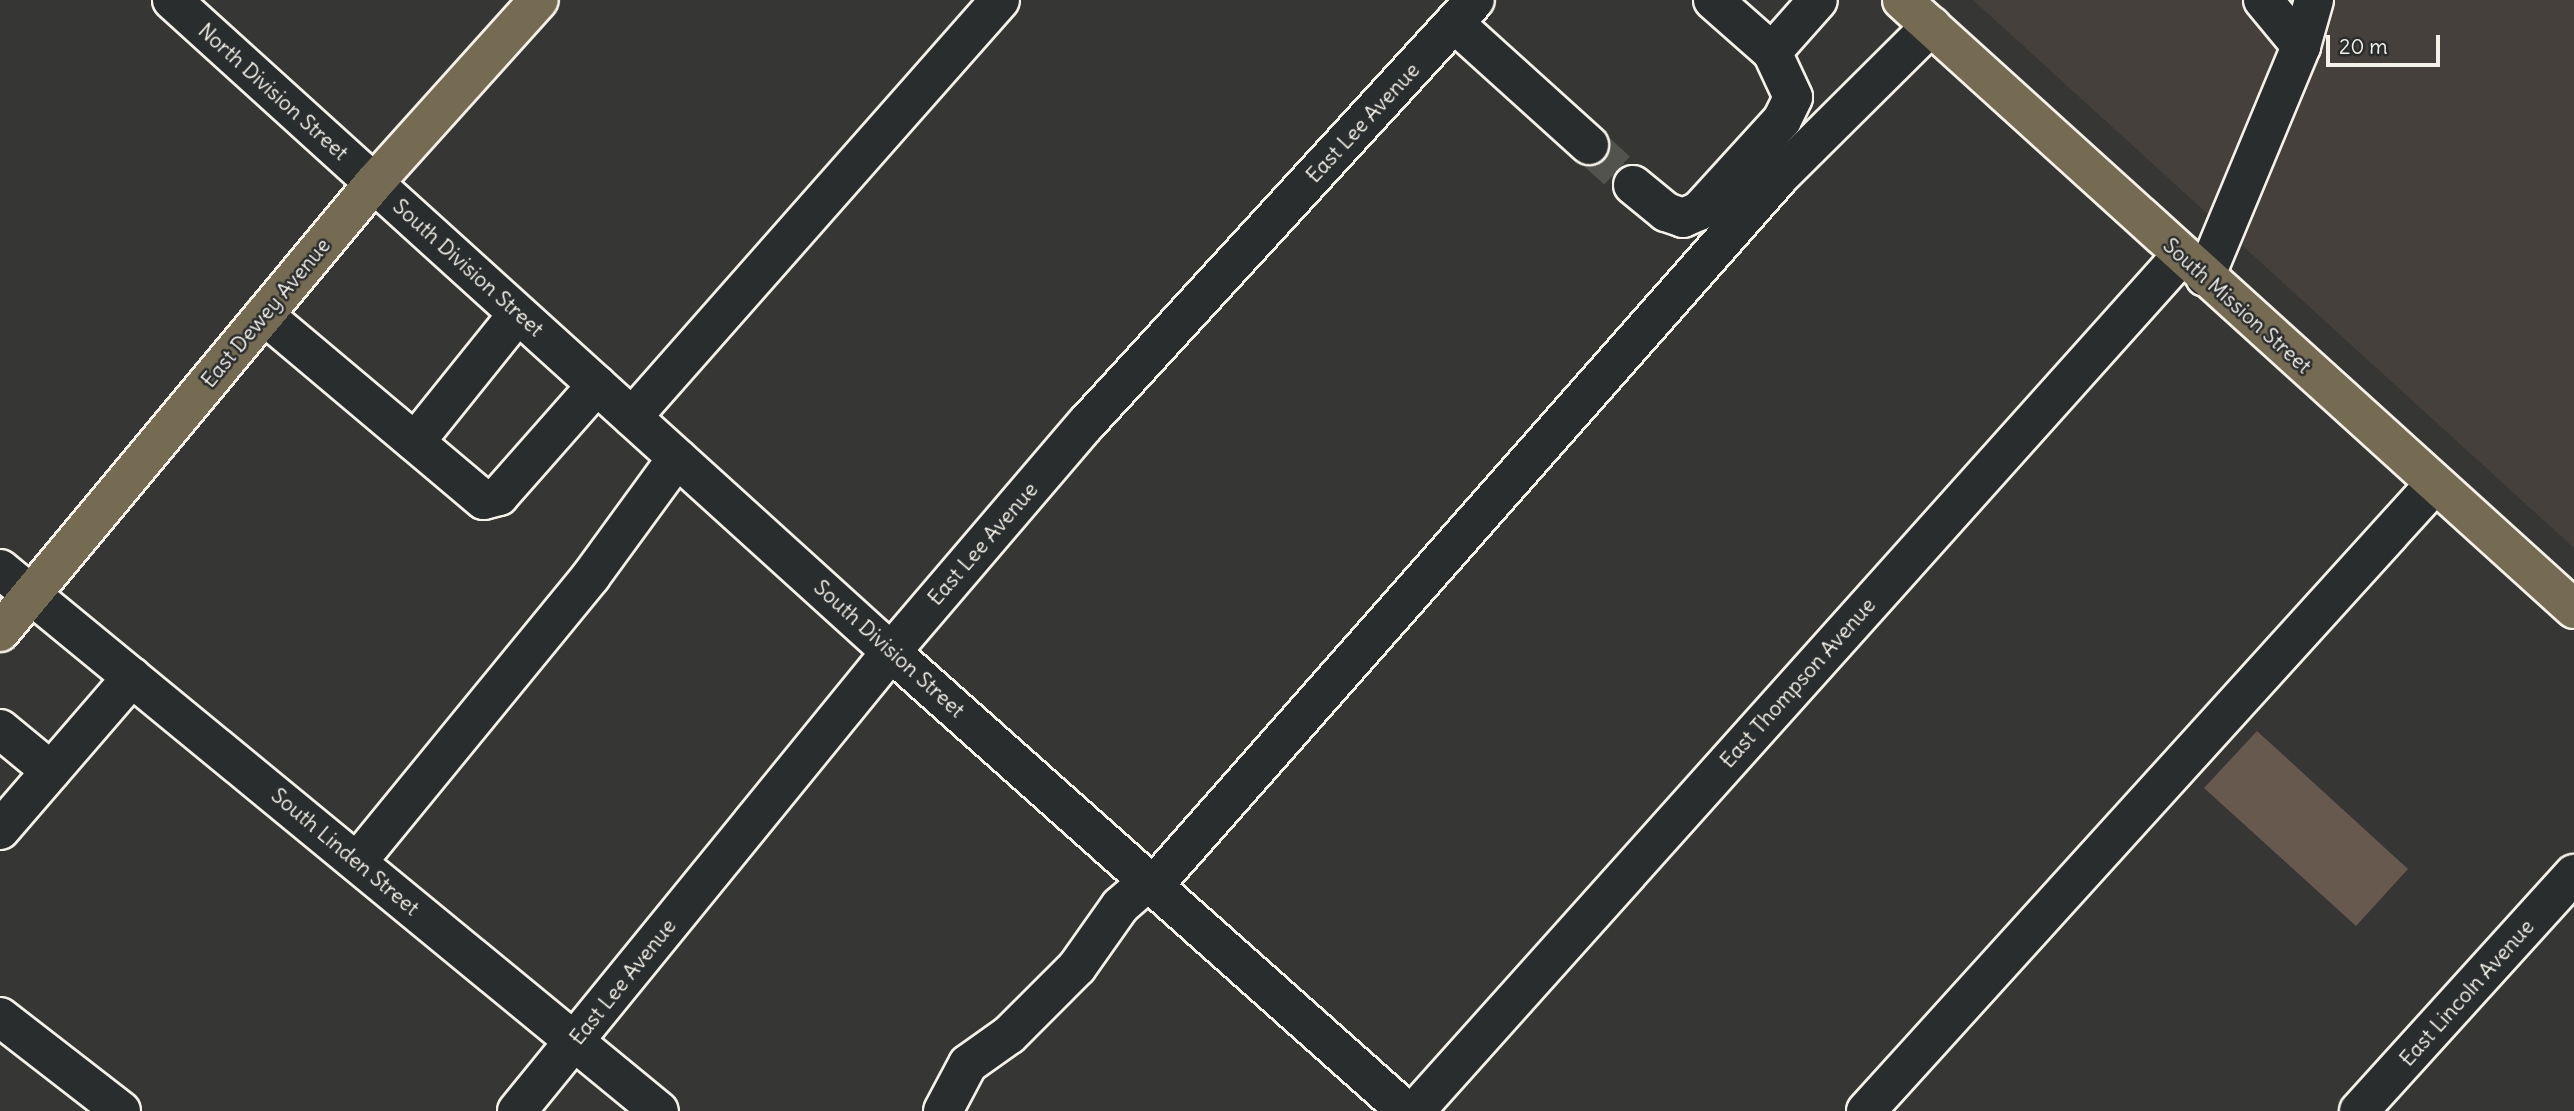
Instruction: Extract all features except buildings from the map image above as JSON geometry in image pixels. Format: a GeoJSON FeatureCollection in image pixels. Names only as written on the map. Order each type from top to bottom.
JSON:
{"type":"FeatureCollection","features":[{"type":"Feature","properties":{"kind":"main road","name":"East Dewey Avenue"},"geometry":{"type":"LineString","coordinates":[[0,632],[374,183],[539,0]]}},
{"type":"Feature","properties":{"kind":"main road","name":"South Mission Street"},"geometry":{"type":"LineString","coordinates":[[1902,0],[2193,267],[2574,609]]}},
{"type":"Feature","properties":{"kind":"street","name":"North Division Street"},"geometry":{"type":"LineString","coordinates":[[172,0],[374,183]]}},
{"type":"Feature","properties":{"kind":"street"},"geometry":{"type":"LineString","coordinates":[[632,417],[1000,0]]}},
{"type":"Feature","properties":{"kind":"street"},"geometry":{"type":"LineString","coordinates":[[1633,185],[1667,212],[1683,218],[1699,211],[1787,108],[1793,97],[1772,52],[1713,0]]}},
{"type":"Feature","properties":{"kind":"street"},"geometry":{"type":"LineString","coordinates":[[1772,52],[1818,0]]}},
{"type":"Feature","properties":{"kind":"street"},"geometry":{"type":"LineString","coordinates":[[2263,0],[2301,46]]}},
{"type":"Feature","properties":{"kind":"street","name":"East Thompson Avenue"},"geometry":{"type":"LineString","coordinates":[[1415,1111],[2193,267],[2301,46],[2314,0]]}},
{"type":"Feature","properties":{"kind":"street"},"geometry":{"type":"LineString","coordinates":[[1465,12],[1546,106],[1589,145]]}},
{"type":"Feature","properties":{"kind":"street","name":"East Lee Avenue"},"geometry":{"type":"LineString","coordinates":[[517,1111],[891,652],[1086,424],[1465,12]]}},
{"type":"Feature","properties":{"kind":"street"},"geometry":{"type":"LineString","coordinates":[[943,1111],[968,1065],[1009,1035],[1077,967],[1120,906],[1150,884],[1780,176],[1931,26]]}},
{"type":"Feature","properties":{"kind":"street","name":"South Division Street"},"geometry":{"type":"LineString","coordinates":[[374,183],[891,652],[1406,1111]]}},
{"type":"Feature","properties":{"kind":"street"},"geometry":{"type":"LineString","coordinates":[[415,442],[519,314]]}},
{"type":"Feature","properties":{"kind":"street"},"geometry":{"type":"LineString","coordinates":[[264,315],[484,500],[499,496],[597,386]]}},
{"type":"Feature","properties":{"kind":"street"},"geometry":{"type":"LineString","coordinates":[[357,862],[591,576],[677,458]]}},
{"type":"Feature","properties":{"kind":"street"},"geometry":{"type":"LineString","coordinates":[[1866,1111],[2435,484]]}},
{"type":"Feature","properties":{"kind":"street","name":"South Linden Street"},"geometry":{"type":"LineString","coordinates":[[0,569],[659,1111]]}},
{"type":"Feature","properties":{"kind":"street"},"geometry":{"type":"LineString","coordinates":[[0,830],[132,677]]}},
{"type":"Feature","properties":{"kind":"street"},"geometry":{"type":"LineString","coordinates":[[0,729],[51,771]]}},
{"type":"Feature","properties":{"kind":"street","name":"East Lincoln Avenue"},"geometry":{"type":"LineString","coordinates":[[2359,1111],[2574,874]]}},
{"type":"Feature","properties":{"kind":"street"},"geometry":{"type":"LineString","coordinates":[[0,1017],[121,1111]]}},
{"type":"Feature","properties":{"kind":"shaded area"},"geometry":{"type":"Polygon","coordinates":[[[1973,0],[2574,0],[2574,548],[1973,0]]]}},
{"type":"Feature","properties":{"kind":"tunnel"},"geometry":{"type":"LineString","coordinates":[[1589,145],[1633,185]]}}]}
